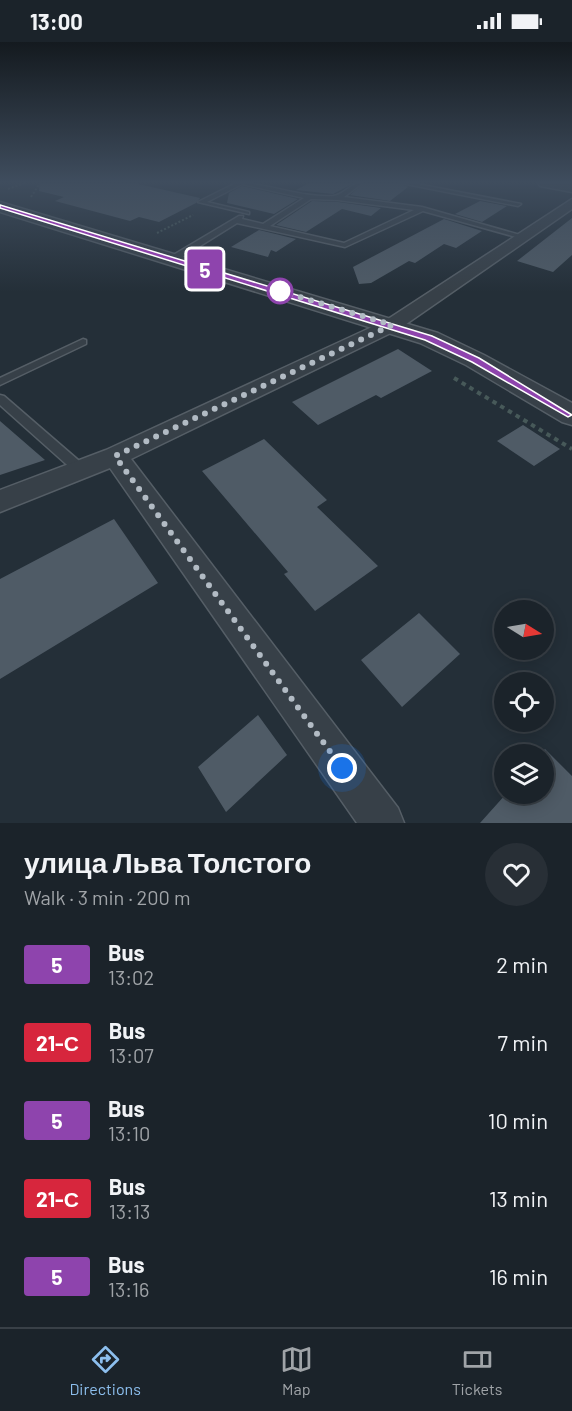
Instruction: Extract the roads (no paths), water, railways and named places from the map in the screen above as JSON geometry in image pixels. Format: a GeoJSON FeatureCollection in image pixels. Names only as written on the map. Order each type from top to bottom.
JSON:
{"type":"FeatureCollection","features":[{"type":"Feature","properties":{"kind":"street"},"geometry":{"type":"LineString","coordinates":[[60,219],[173,259],[429,338],[475,360],[572,415]]}},
{"type":"Feature","properties":{"kind":"street"},"geometry":{"type":"LineString","coordinates":[[0,501],[115,456],[392,325],[548,219]]}},
{"type":"Feature","properties":{"kind":"street"},"geometry":{"type":"LineString","coordinates":[[115,456],[383,823]]}},
{"type":"Feature","properties":{"kind":"lane"},"geometry":{"type":"LineString","coordinates":[[264,227],[276,219]]}},
{"type":"Feature","properties":{"kind":"lane"},"geometry":{"type":"LineString","coordinates":[[173,259],[235,220],[345,245],[400,219]]}},
{"type":"Feature","properties":{"kind":"lane"},"geometry":{"type":"LineString","coordinates":[[460,219],[523,237]]}},
{"type":"Feature","properties":{"kind":"lane"},"geometry":{"type":"LineString","coordinates":[[0,382],[83,342]]}},
{"type":"Feature","properties":{"kind":"lane"},"geometry":{"type":"LineString","coordinates":[[0,399],[80,469]]}}]}
